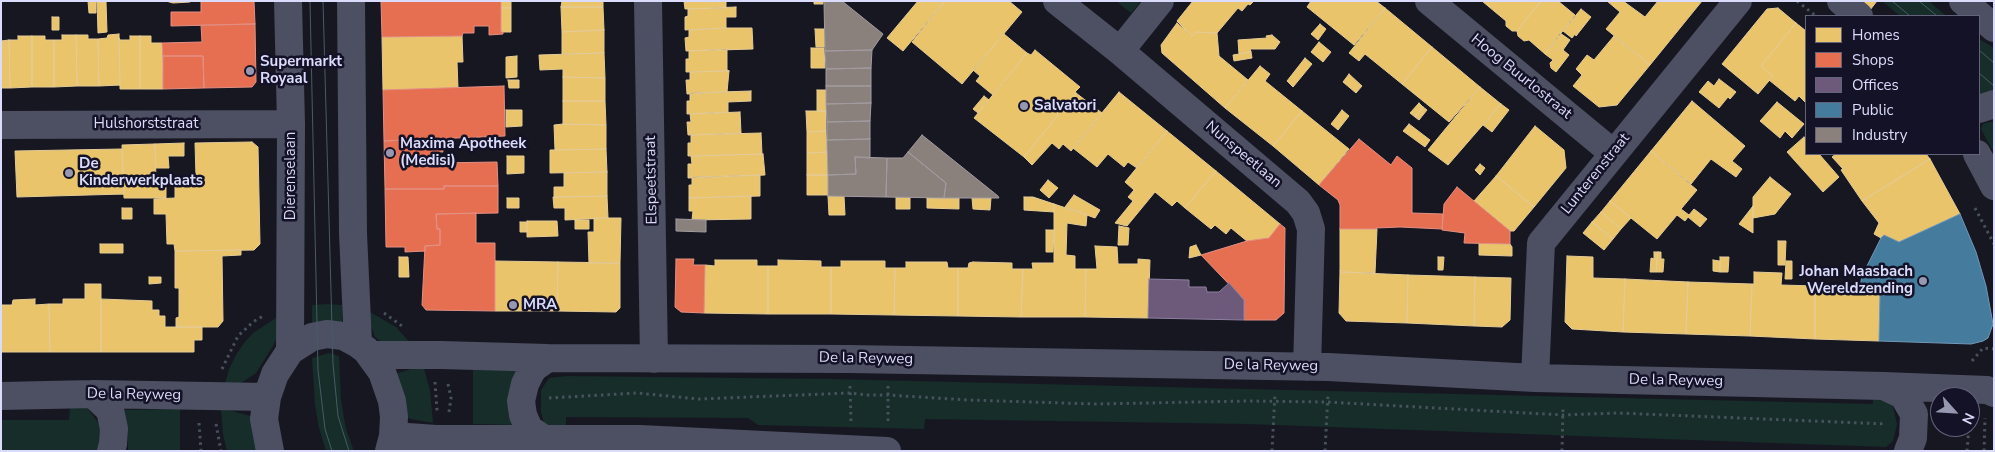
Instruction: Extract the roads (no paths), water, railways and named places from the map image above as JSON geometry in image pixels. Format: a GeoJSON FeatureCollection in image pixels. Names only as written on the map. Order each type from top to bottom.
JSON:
{"type":"FeatureCollection","features":[{"type":"Feature","properties":{"kind":"street","name":"Dierenselaan"},"geometry":{"type":"LineString","coordinates":[[288,1],[290,351]]}},
{"type":"Feature","properties":{"kind":"street"},"geometry":{"type":"LineString","coordinates":[[351,1],[353,233],[364,350]]}},
{"type":"Feature","properties":{"kind":"street","name":"Elspeetstraat"},"geometry":{"type":"LineString","coordinates":[[648,1],[654,359]]}},
{"type":"Feature","properties":{"kind":"street"},"geometry":{"type":"LineString","coordinates":[[1120,51],[1160,1]]}},
{"type":"Feature","properties":{"kind":"street","name":"Hoog Buurlostraat"},"geometry":{"type":"LineString","coordinates":[[1429,1],[1614,153]]}},
{"type":"Feature","properties":{"kind":"street","name":"Lunterenstraat"},"geometry":{"type":"LineString","coordinates":[[1535,378],[1541,243],[1738,1]]}},
{"type":"Feature","properties":{"kind":"street"},"geometry":{"type":"LineString","coordinates":[[1841,1],[1858,15]]}},
{"type":"Feature","properties":{"kind":"street"},"geometry":{"type":"LineString","coordinates":[[1962,1],[1979,15]]}},
{"type":"Feature","properties":{"kind":"street","name":"Nunspeetlaan"},"geometry":{"type":"LineString","coordinates":[[1066,4],[1298,202],[1306,213],[1311,229],[1306,366]]}},
{"type":"Feature","properties":{"kind":"street"},"geometry":{"type":"LineString","coordinates":[[1980,16],[1994,28]]}},
{"type":"Feature","properties":{"kind":"street"},"geometry":{"type":"LineString","coordinates":[[1980,109],[1994,104]]}},
{"type":"Feature","properties":{"kind":"street","name":"Hulshorststraat"},"geometry":{"type":"LineString","coordinates":[[1,125],[290,124]]}},
{"type":"Feature","properties":{"kind":"street"},"geometry":{"type":"LineString","coordinates":[[1978,155],[1994,186]]}},
{"type":"Feature","properties":{"kind":"street"},"geometry":{"type":"LineString","coordinates":[[270,451],[264,420],[267,397],[275,374],[290,351],[312,337],[327,334],[343,336],[364,350],[378,365],[388,386],[394,416],[391,444],[446,439],[544,439],[640,445],[874,446]]}},
{"type":"Feature","properties":{"kind":"street","name":"De la Reyweg"},"geometry":{"type":"LineString","coordinates":[[364,350],[441,355],[548,358],[888,359],[1306,366],[1535,378],[1884,386],[1987,390],[1994,393]]}},
{"type":"Feature","properties":{"kind":"street"},"geometry":{"type":"LineString","coordinates":[[544,439],[529,429],[523,415],[522,398],[525,384],[531,372],[548,358]]}},
{"type":"Feature","properties":{"kind":"street"},"geometry":{"type":"LineString","coordinates":[[1884,386],[1903,395],[1914,414],[1911,438]]}},
{"type":"Feature","properties":{"kind":"street"},"geometry":{"type":"LineString","coordinates":[[93,394],[110,410],[114,429],[114,444],[111,451]]}},
{"type":"Feature","properties":{"kind":"street","name":"De la Reyweg"},"geometry":{"type":"LineString","coordinates":[[1,396],[93,394],[267,397]]}},
{"type":"Feature","properties":{"kind":"tram line"},"geometry":{"type":"LineString","coordinates":[[310,1],[318,370],[325,429],[332,451]]}},
{"type":"Feature","properties":{"kind":"tram line"},"geometry":{"type":"LineString","coordinates":[[323,1],[333,364],[338,416],[349,451]]}},
{"type":"Feature","properties":{"kind":"tram line"},"geometry":{"type":"LineString","coordinates":[[1892,1],[1909,15]]}},
{"type":"Feature","properties":{"kind":"tram line"},"geometry":{"type":"LineString","coordinates":[[1919,1],[1936,15]]}},
{"type":"Feature","properties":{"kind":"tram line"},"geometry":{"type":"LineString","coordinates":[[1980,51],[1994,63]]}},
{"type":"Feature","properties":{"kind":"tram line"},"geometry":{"type":"LineString","coordinates":[[1980,74],[1994,86]]}},
{"type":"Feature","properties":{"kind":"place","name":"Supermarkt Royaal"},"geometry":{"type":"Point","coordinates":[250,71]}},
{"type":"Feature","properties":{"kind":"place","name":"Salvatori"},"geometry":{"type":"Point","coordinates":[1024,106]}},
{"type":"Feature","properties":{"kind":"place","name":"Maxima Apotheek (Medisi)"},"geometry":{"type":"Point","coordinates":[390,153]}},
{"type":"Feature","properties":{"kind":"place","name":"De Kinderwerkplaats"},"geometry":{"type":"Point","coordinates":[69,173]}},
{"type":"Feature","properties":{"kind":"place","name":"Johan Maasbach Wereldzending"},"geometry":{"type":"Point","coordinates":[1923,281]}},
{"type":"Feature","properties":{"kind":"place","name":"MRA"},"geometry":{"type":"Point","coordinates":[513,305]}}]}
